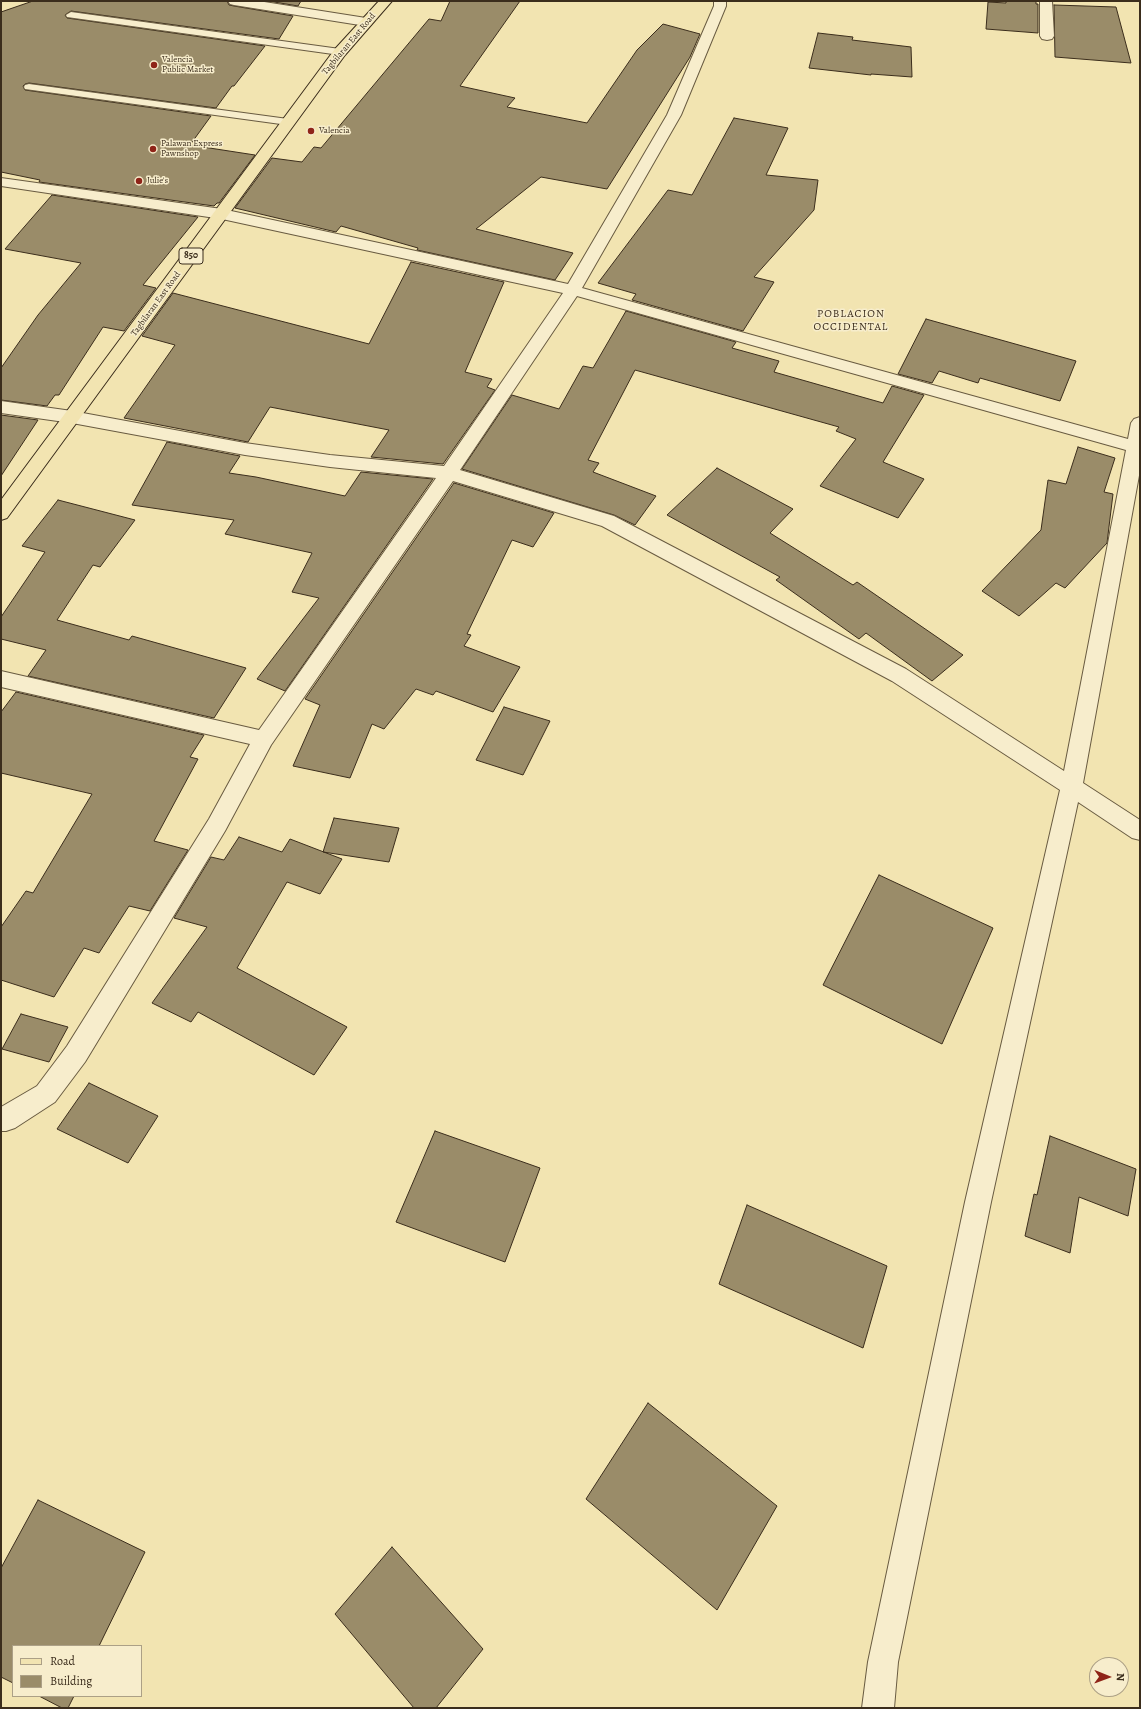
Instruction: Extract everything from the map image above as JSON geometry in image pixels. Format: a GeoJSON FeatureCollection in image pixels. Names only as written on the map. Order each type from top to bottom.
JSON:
{"type":"FeatureCollection","features":[{"type":"Feature","properties":{"kind":"main road","name":"Tagbilaran East Road"},"geometry":{"type":"LineString","coordinates":[[1,514],[340,52],[386,1]]}},
{"type":"Feature","properties":{"kind":"street"},"geometry":{"type":"LineString","coordinates":[[234,1],[366,22]]}},
{"type":"Feature","properties":{"kind":"street"},"geometry":{"type":"LineString","coordinates":[[1,1119],[6,1119],[46,1094],[76,1054],[217,825],[264,739],[449,473],[573,290],[674,115],[720,6],[720,1]]}},
{"type":"Feature","properties":{"kind":"street"},"geometry":{"type":"LineString","coordinates":[[1046,1],[1047,36]]}},
{"type":"Feature","properties":{"kind":"street"},"geometry":{"type":"LineString","coordinates":[[1,182],[222,214],[573,290],[1134,447]]}},
{"type":"Feature","properties":{"kind":"street"},"geometry":{"type":"LineString","coordinates":[[1,407],[72,417],[245,449],[330,461],[449,473],[608,521],[899,675],[1071,788],[1140,831]]}},
{"type":"Feature","properties":{"kind":"street"},"geometry":{"type":"LineString","coordinates":[[878,1708],[883,1662],[978,1202],[1071,788],[1134,447],[1140,424]]}},
{"type":"Feature","properties":{"kind":"street"},"geometry":{"type":"LineString","coordinates":[[1,679],[264,739]]}},
{"type":"Feature","properties":{"kind":"lane"},"geometry":{"type":"LineString","coordinates":[[70,15],[340,52]]}},
{"type":"Feature","properties":{"kind":"lane"},"geometry":{"type":"LineString","coordinates":[[30,87],[288,122]]}},
{"type":"Feature","properties":{"kind":"building","name":"Valencia Public Market"},"geometry":{"type":"Polygon","coordinates":[[[33,1],[227,1],[229,5],[293,16],[279,39],[71,11],[65,15],[67,18],[265,46],[216,108],[29,83],[23,86],[25,90],[211,116],[190,145],[255,155],[219,203],[214,206],[39,182],[40,180],[1,172],[1,12],[33,1]]]}},
{"type":"Feature","properties":{"kind":"building"},"geometry":{"type":"Polygon","coordinates":[[[268,1],[301,1],[298,6],[268,1]]]}},
{"type":"Feature","properties":{"kind":"building"},"geometry":{"type":"Polygon","coordinates":[[[450,1],[520,1],[460,86],[515,98],[507,107],[587,123],[637,50],[663,24],[700,34],[690,57],[607,189],[541,177],[476,229],[573,253],[555,280],[417,250],[418,248],[341,226],[336,232],[235,208],[272,158],[302,162],[314,147],[321,148],[429,19],[441,21],[450,1]]]}},
{"type":"Feature","properties":{"kind":"building"},"geometry":{"type":"Polygon","coordinates":[[[1006,1],[1036,1],[1036,4],[1038,4],[1038,33],[986,29],[988,2],[1006,3],[1006,1]]]}},
{"type":"Feature","properties":{"kind":"building"},"geometry":{"type":"Polygon","coordinates":[[[1054,5],[1116,7],[1131,63],[1055,57],[1054,5]]]}},
{"type":"Feature","properties":{"kind":"building"},"geometry":{"type":"Polygon","coordinates":[[[818,33],[853,37],[852,40],[911,47],[912,77],[871,75],[809,68],[818,33]]]}},
{"type":"Feature","properties":{"kind":"building"},"geometry":{"type":"Polygon","coordinates":[[[734,118],[788,128],[766,175],[818,180],[814,210],[754,277],[774,282],[743,331],[632,300],[636,294],[598,283],[668,190],[692,195],[734,118]]]}},
{"type":"Feature","properties":{"kind":"building"},"geometry":{"type":"Polygon","coordinates":[[[52,195],[198,217],[143,285],[156,288],[124,331],[103,327],[59,395],[55,395],[47,406],[1,400],[1,368],[38,315],[81,263],[5,249],[52,195]]]}},
{"type":"Feature","properties":{"kind":"building"},"geometry":{"type":"Polygon","coordinates":[[[411,262],[504,282],[465,372],[492,379],[487,387],[495,390],[443,464],[371,457],[389,430],[270,407],[248,442],[124,418],[175,345],[142,336],[173,293],[369,344],[411,262]]]}},
{"type":"Feature","properties":{"kind":"building"},"geometry":{"type":"Polygon","coordinates":[[[626,311],[736,342],[732,348],[779,361],[774,372],[883,403],[892,386],[924,395],[883,462],[924,479],[898,518],[820,486],[856,439],[836,431],[839,427],[635,370],[588,460],[599,463],[593,472],[656,496],[635,525],[614,515],[462,469],[512,395],[559,409],[583,366],[593,368],[626,311]]]}},
{"type":"Feature","properties":{"kind":"building"},"geometry":{"type":"Polygon","coordinates":[[[926,319],[1076,361],[1060,401],[980,378],[978,383],[939,371],[932,383],[898,374],[926,319]]]}},
{"type":"Feature","properties":{"kind":"building"},"geometry":{"type":"Polygon","coordinates":[[[1,415],[38,420],[1,476],[1,415]]]}},
{"type":"Feature","properties":{"kind":"building"},"geometry":{"type":"Polygon","coordinates":[[[167,442],[240,456],[229,473],[256,477],[345,496],[361,472],[433,479],[285,691],[257,679],[319,598],[292,592],[312,553],[225,534],[234,520],[132,505],[167,442]]]}},
{"type":"Feature","properties":{"kind":"building"},"geometry":{"type":"Polygon","coordinates":[[[1078,447],[1115,458],[1104,492],[1113,494],[1107,543],[1065,588],[1056,583],[1019,616],[982,591],[1041,530],[1048,480],[1066,484],[1078,447]]]}},
{"type":"Feature","properties":{"kind":"building"},"geometry":{"type":"Polygon","coordinates":[[[717,468],[793,509],[770,533],[853,585],[857,582],[963,655],[932,681],[866,633],[859,639],[776,580],[780,577],[667,515],[717,468]]]}},
{"type":"Feature","properties":{"kind":"building"},"geometry":{"type":"Polygon","coordinates":[[[454,483],[554,513],[533,547],[512,540],[467,634],[471,635],[464,646],[520,667],[493,712],[436,691],[433,695],[416,689],[384,729],[372,724],[350,778],[293,766],[320,705],[305,699],[454,483]]]}},
{"type":"Feature","properties":{"kind":"building"},"geometry":{"type":"Polygon","coordinates":[[[58,500],[135,520],[100,567],[93,565],[57,620],[129,640],[132,636],[246,668],[214,718],[28,676],[46,650],[1,639],[1,617],[45,552],[22,546],[58,500]]]}},
{"type":"Feature","properties":{"kind":"building"},"geometry":{"type":"Polygon","coordinates":[[[16,692],[204,735],[190,757],[198,759],[154,841],[188,850],[150,911],[129,906],[99,953],[84,948],[54,997],[1,980],[1,927],[26,891],[33,893],[92,794],[1,773],[1,712],[16,692]]]}},
{"type":"Feature","properties":{"kind":"building"},"geometry":{"type":"Polygon","coordinates":[[[504,707],[550,721],[523,775],[476,760],[504,707]]]}},
{"type":"Feature","properties":{"kind":"building"},"geometry":{"type":"Polygon","coordinates":[[[334,818],[399,828],[389,862],[323,852],[334,818]]]}},
{"type":"Feature","properties":{"kind":"building"},"geometry":{"type":"Polygon","coordinates":[[[239,837],[282,852],[290,839],[342,859],[320,894],[287,882],[237,968],[347,1027],[314,1075],[198,1012],[191,1022],[152,1003],[207,927],[174,918],[211,857],[224,860],[239,837]]]}},
{"type":"Feature","properties":{"kind":"building"},"geometry":{"type":"Polygon","coordinates":[[[879,875],[993,928],[942,1044],[823,985],[879,875]]]}},
{"type":"Feature","properties":{"kind":"building"},"geometry":{"type":"Polygon","coordinates":[[[21,1014],[68,1027],[49,1062],[2,1049],[21,1014]]]}},
{"type":"Feature","properties":{"kind":"building"},"geometry":{"type":"Polygon","coordinates":[[[89,1083],[158,1116],[128,1163],[57,1129],[89,1083]]]}},
{"type":"Feature","properties":{"kind":"building"},"geometry":{"type":"Polygon","coordinates":[[[435,1131],[540,1168],[505,1262],[396,1222],[435,1131]]]}},
{"type":"Feature","properties":{"kind":"building"},"geometry":{"type":"Polygon","coordinates":[[[1050,1136],[1136,1169],[1128,1216],[1079,1197],[1070,1253],[1025,1236],[1034,1194],[1037,1195],[1050,1136]]]}},
{"type":"Feature","properties":{"kind":"building"},"geometry":{"type":"Polygon","coordinates":[[[747,1205],[887,1266],[863,1348],[719,1284],[747,1205]]]}},
{"type":"Feature","properties":{"kind":"building"},"geometry":{"type":"Polygon","coordinates":[[[648,1403],[777,1506],[717,1610],[586,1499],[648,1403]]]}},
{"type":"Feature","properties":{"kind":"building"},"geometry":{"type":"Polygon","coordinates":[[[38,1500],[145,1552],[99,1645],[12,1645],[12,1682],[1,1677],[1,1568],[38,1500]]]}},
{"type":"Feature","properties":{"kind":"building"},"geometry":{"type":"Polygon","coordinates":[[[392,1547],[483,1649],[436,1708],[414,1708],[335,1614],[392,1547]]]}},
{"type":"Feature","properties":{"kind":"building"},"geometry":{"type":"Polygon","coordinates":[[[41,1697],[74,1697],[68,1708],[62,1708],[41,1697]]]}},
{"type":"Feature","properties":{"kind":"place","name":"Valencia Public Market"},"geometry":{"type":"Point","coordinates":[154,65]}},
{"type":"Feature","properties":{"kind":"place","name":"Valencia"},"geometry":{"type":"Point","coordinates":[311,131]}},
{"type":"Feature","properties":{"kind":"place","name":"Palawan Express Pawnshop"},"geometry":{"type":"Point","coordinates":[153,149]}},
{"type":"Feature","properties":{"kind":"place","name":"Julie's"},"geometry":{"type":"Point","coordinates":[139,181]}},
{"type":"Feature","properties":{"kind":"district","name":"POBLACION OCCIDENTAL"},"geometry":{"type":"Point","coordinates":[851,320]}}]}
